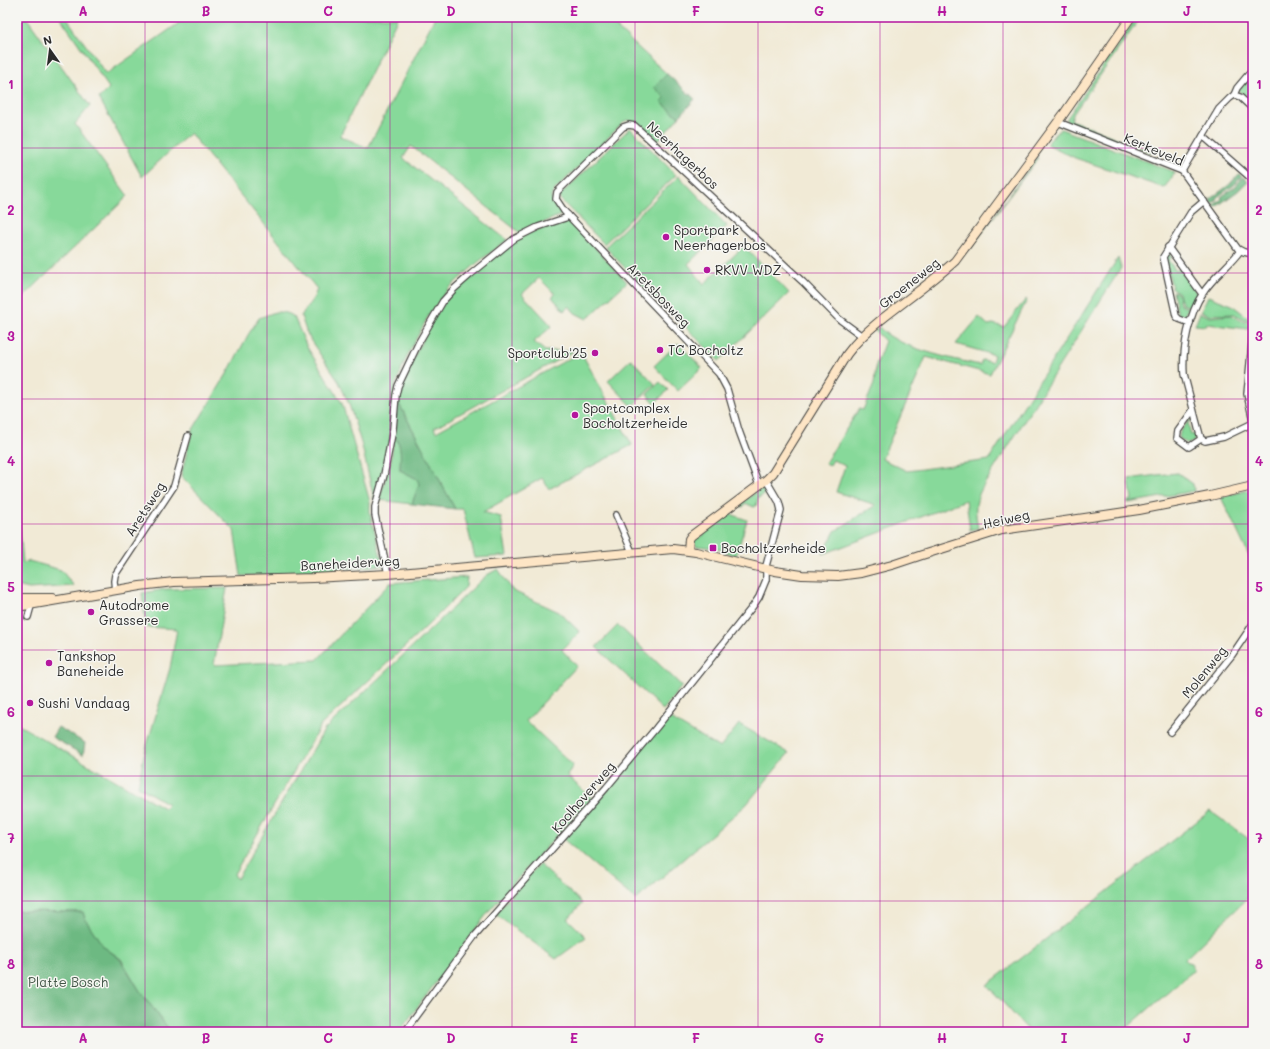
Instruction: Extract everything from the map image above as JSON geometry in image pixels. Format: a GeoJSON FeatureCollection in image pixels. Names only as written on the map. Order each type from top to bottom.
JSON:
{"type":"FeatureCollection","features":[{"type":"Feature","properties":{"kind":"street","name":"Groeneweg"},"geometry":{"type":"LineString","coordinates":[[688,550],[689,539],[691,536],[763,483],[777,467],[847,354],[862,336],[941,274],[955,261],[1058,122],[1131,17]]}},
{"type":"Feature","properties":{"kind":"street"},"geometry":{"type":"LineString","coordinates":[[1182,171],[1220,109],[1234,95],[1237,88],[1253,69]]}},
{"type":"Feature","properties":{"kind":"street"},"geometry":{"type":"LineString","coordinates":[[1234,95],[1240,97],[1252,106]]}},
{"type":"Feature","properties":{"kind":"street","name":"Kerkeveld"},"geometry":{"type":"LineString","coordinates":[[1058,122],[1182,171],[1240,251]]}},
{"type":"Feature","properties":{"kind":"street","name":"Neerhagerbos"},"geometry":{"type":"LineString","coordinates":[[568,215],[557,201],[557,192],[625,126],[632,125],[637,127],[803,282],[839,320],[862,336]]}},
{"type":"Feature","properties":{"kind":"street"},"geometry":{"type":"LineString","coordinates":[[1203,136],[1253,180]]}},
{"type":"Feature","properties":{"kind":"street"},"geometry":{"type":"LineString","coordinates":[[1190,323],[1179,319],[1176,316],[1163,260],[1164,254],[1168,247],[1191,212],[1204,201]]}},
{"type":"Feature","properties":{"kind":"street"},"geometry":{"type":"LineString","coordinates":[[388,574],[374,511],[384,475],[393,430],[398,386],[419,342],[443,301],[471,274],[514,239],[568,215]]}},
{"type":"Feature","properties":{"kind":"street","name":"Aretsbosweg"},"geometry":{"type":"LineString","coordinates":[[568,215],[719,374],[727,389],[739,431],[763,483]]}},
{"type":"Feature","properties":{"kind":"street"},"geometry":{"type":"LineString","coordinates":[[1168,247],[1202,294]]}},
{"type":"Feature","properties":{"kind":"street"},"geometry":{"type":"LineString","coordinates":[[1201,439],[1184,368],[1188,330],[1202,294],[1240,251],[1253,254]]}},
{"type":"Feature","properties":{"kind":"street"},"geometry":{"type":"LineString","coordinates":[[1201,439],[1205,441],[1224,437],[1253,422],[1247,394],[1253,333]]}},
{"type":"Feature","properties":{"kind":"street"},"geometry":{"type":"LineString","coordinates":[[1193,410],[1178,431],[1177,438],[1188,448],[1201,439]]}},
{"type":"Feature","properties":{"kind":"street","name":"Aretsweg"},"geometry":{"type":"LineString","coordinates":[[115,591],[115,575],[174,486],[188,436]]}},
{"type":"Feature","properties":{"kind":"street","name":"Koolhoverweg"},"geometry":{"type":"LineString","coordinates":[[404,1032],[474,937],[604,791],[656,728],[759,597],[766,580],[766,566],[781,507],[763,483]]}},
{"type":"Feature","properties":{"kind":"street","name":"Heiweg"},"geometry":{"type":"LineString","coordinates":[[766,570],[838,576],[861,573],[892,565],[1002,530],[1139,510],[1253,486]]}},
{"type":"Feature","properties":{"kind":"street"},"geometry":{"type":"LineString","coordinates":[[616,515],[632,552]]}},
{"type":"Feature","properties":{"kind":"street","name":"Baneheiderweg"},"geometry":{"type":"LineString","coordinates":[[17,608],[140,586],[174,582],[388,574],[673,549],[688,550],[766,570]]}},
{"type":"Feature","properties":{"kind":"street","name":"Baneheiderweg"},"geometry":{"type":"LineString","coordinates":[[17,598],[69,598]]}},
{"type":"Feature","properties":{"kind":"street"},"geometry":{"type":"LineString","coordinates":[[28,617],[31,606]]}},
{"type":"Feature","properties":{"kind":"street","name":"Molenweg"},"geometry":{"type":"LineString","coordinates":[[1170,732],[1232,655],[1253,624]]}},
{"type":"Feature","properties":{"kind":"green space"},"geometry":{"type":"Polygon","coordinates":[[[26,17],[90,106],[75,124],[128,196],[17,303],[17,23],[26,17]]]}},
{"type":"Feature","properties":{"kind":"green space"},"geometry":{"type":"Polygon","coordinates":[[[60,17],[66,17],[106,74],[179,23],[175,17],[398,17],[340,136],[368,148],[435,17],[605,17],[667,74],[654,87],[665,98],[661,102],[679,117],[657,142],[632,121],[625,121],[554,191],[551,197],[563,214],[520,233],[411,146],[403,158],[507,240],[477,263],[449,288],[430,313],[407,356],[395,386],[392,403],[390,442],[374,499],[362,446],[349,404],[339,382],[311,341],[301,316],[314,297],[317,289],[190,133],[142,177],[99,98],[109,88],[60,17]]]}},
{"type":"Feature","properties":{"kind":"green space"},"geometry":{"type":"Polygon","coordinates":[[[1137,17],[1141,17],[1073,114],[1071,120],[1152,152],[1151,153],[1067,121],[1067,118],[1137,17]]]}},
{"type":"Feature","properties":{"kind":"green space"},"geometry":{"type":"Polygon","coordinates":[[[1253,73],[1253,101],[1252,103],[1238,90],[1253,73]]]}},
{"type":"Feature","properties":{"kind":"green space"},"geometry":{"type":"Polygon","coordinates":[[[667,74],[695,99],[679,117],[661,102],[665,98],[654,87],[667,74]]]}},
{"type":"Feature","properties":{"kind":"green space"},"geometry":{"type":"Polygon","coordinates":[[[630,128],[676,175],[604,244],[558,197],[630,128]]]}},
{"type":"Feature","properties":{"kind":"green space"},"geometry":{"type":"Polygon","coordinates":[[[1061,129],[1175,173],[1164,188],[1075,158],[1047,144],[1057,131],[1061,129]]]}},
{"type":"Feature","properties":{"kind":"green space"},"geometry":{"type":"Polygon","coordinates":[[[1037,157],[1038,158],[969,250],[1037,157]]]}},
{"type":"Feature","properties":{"kind":"green space"},"geometry":{"type":"Polygon","coordinates":[[[1239,174],[1242,176],[1234,185],[1216,198],[1217,200],[1211,204],[1210,199],[1229,185],[1239,174]]]}},
{"type":"Feature","properties":{"kind":"green space"},"geometry":{"type":"Polygon","coordinates":[[[679,176],[727,226],[688,264],[704,284],[744,246],[789,293],[719,361],[673,314],[653,297],[605,247],[679,176]]]}},
{"type":"Feature","properties":{"kind":"green space"},"geometry":{"type":"Polygon","coordinates":[[[1243,177],[1248,181],[1238,191],[1216,207],[1213,206],[1222,199],[1221,197],[1235,187],[1243,177]]]}},
{"type":"Feature","properties":{"kind":"green space"},"geometry":{"type":"Polygon","coordinates":[[[565,219],[571,221],[627,282],[587,319],[575,313],[569,306],[564,311],[552,297],[555,294],[539,278],[522,294],[552,326],[534,342],[545,351],[574,351],[434,428],[436,432],[581,352],[632,445],[549,489],[542,478],[483,512],[501,517],[507,556],[475,558],[463,509],[455,509],[397,400],[399,387],[434,317],[453,291],[510,244],[529,233],[565,219]]]}},
{"type":"Feature","properties":{"kind":"green space"},"geometry":{"type":"Polygon","coordinates":[[[1168,253],[1172,257],[1168,260],[1176,271],[1180,269],[1197,293],[1193,308],[1182,304],[1179,293],[1172,288],[1165,258],[1168,253]]]}},
{"type":"Feature","properties":{"kind":"green space"},"geometry":{"type":"Polygon","coordinates":[[[1118,258],[1121,268],[982,488],[976,508],[978,528],[970,530],[966,500],[823,554],[835,531],[876,505],[836,492],[845,466],[833,460],[830,465],[825,463],[859,409],[863,410],[874,384],[876,365],[885,341],[875,331],[879,327],[887,334],[912,347],[941,356],[980,365],[982,360],[992,362],[994,355],[956,344],[979,317],[988,325],[993,324],[1004,327],[1026,299],[1027,300],[990,374],[926,357],[882,459],[907,471],[989,460],[1118,258]]]}},
{"type":"Feature","properties":{"kind":"green space"},"geometry":{"type":"Polygon","coordinates":[[[1174,291],[1178,294],[1180,305],[1188,308],[1185,314],[1189,316],[1187,319],[1178,315],[1174,291]]]}},
{"type":"Feature","properties":{"kind":"green space"},"geometry":{"type":"Polygon","coordinates":[[[1208,296],[1232,305],[1250,319],[1250,322],[1234,314],[1209,315],[1201,311],[1208,296]]]}},
{"type":"Feature","properties":{"kind":"green space"},"geometry":{"type":"Polygon","coordinates":[[[275,312],[287,313],[294,317],[307,347],[342,403],[370,502],[370,513],[383,565],[276,575],[241,576],[234,530],[181,476],[192,431],[259,318],[275,312]]]}},
{"type":"Feature","properties":{"kind":"green space"},"geometry":{"type":"Polygon","coordinates":[[[1200,313],[1210,317],[1231,315],[1250,324],[1250,327],[1248,327],[1248,329],[1207,324],[1206,326],[1195,325],[1200,313]]]}},
{"type":"Feature","properties":{"kind":"green space"},"geometry":{"type":"Polygon","coordinates":[[[678,343],[702,368],[678,391],[654,366],[678,343]]]}},
{"type":"Feature","properties":{"kind":"green space"},"geometry":{"type":"Polygon","coordinates":[[[631,359],[655,384],[632,406],[608,381],[631,359]]]}},
{"type":"Feature","properties":{"kind":"green space"},"geometry":{"type":"Polygon","coordinates":[[[660,382],[668,390],[655,403],[647,394],[660,382]]]}},
{"type":"Feature","properties":{"kind":"green space"},"geometry":{"type":"Polygon","coordinates":[[[397,400],[455,509],[412,504],[419,484],[417,479],[400,470],[400,448],[394,436],[397,400]]]}},
{"type":"Feature","properties":{"kind":"green space"},"geometry":{"type":"Polygon","coordinates":[[[1190,419],[1192,421],[1188,422],[1191,435],[1195,434],[1195,438],[1188,444],[1179,438],[1180,432],[1190,419]]]}},
{"type":"Feature","properties":{"kind":"green space"},"geometry":{"type":"Polygon","coordinates":[[[394,436],[400,448],[400,470],[418,479],[419,484],[412,504],[379,500],[391,460],[394,436]]]}},
{"type":"Feature","properties":{"kind":"green space"},"geometry":{"type":"Polygon","coordinates":[[[1178,473],[1193,484],[1194,491],[1128,503],[1128,501],[1132,500],[1129,479],[1178,473]]]}},
{"type":"Feature","properties":{"kind":"green space"},"geometry":{"type":"Polygon","coordinates":[[[762,488],[767,489],[769,493],[766,493],[758,498],[756,506],[754,507],[745,503],[743,507],[737,506],[762,488]]]}},
{"type":"Feature","properties":{"kind":"green space"},"geometry":{"type":"Polygon","coordinates":[[[1253,489],[1253,564],[1221,497],[1253,489]]]}},
{"type":"Feature","properties":{"kind":"green space"},"geometry":{"type":"Polygon","coordinates":[[[17,499],[23,563],[29,561],[61,570],[74,586],[29,589],[17,586],[17,499]]]}},
{"type":"Feature","properties":{"kind":"green space"},"geometry":{"type":"Polygon","coordinates":[[[728,513],[747,520],[736,556],[716,548],[696,546],[693,543],[693,539],[698,535],[700,537],[704,535],[703,532],[728,513]]]}},
{"type":"Feature","properties":{"kind":"green space"},"geometry":{"type":"Polygon","coordinates":[[[498,569],[513,591],[559,612],[580,632],[562,650],[577,666],[526,721],[573,765],[567,776],[592,798],[489,911],[399,1032],[171,1032],[140,991],[121,959],[104,947],[85,919],[83,912],[17,911],[17,724],[164,808],[168,804],[138,786],[144,755],[170,668],[177,629],[146,627],[142,593],[166,589],[227,588],[214,665],[317,660],[390,583],[467,577],[466,587],[426,627],[321,725],[234,874],[237,879],[325,729],[476,585],[487,575],[498,569]]]}},
{"type":"Feature","properties":{"kind":"green space"},"geometry":{"type":"Polygon","coordinates":[[[618,625],[682,686],[663,710],[596,647],[618,625]]]}},
{"type":"Feature","properties":{"kind":"green space"},"geometry":{"type":"Polygon","coordinates":[[[667,717],[720,748],[739,724],[789,753],[746,805],[636,900],[563,839],[585,816],[667,717]]]}},
{"type":"Feature","properties":{"kind":"green space"},"geometry":{"type":"Polygon","coordinates":[[[58,727],[85,743],[83,755],[52,737],[58,727]]]}},
{"type":"Feature","properties":{"kind":"green space"},"geometry":{"type":"Polygon","coordinates":[[[1210,811],[1253,842],[1253,893],[1185,959],[1187,962],[1191,963],[1194,970],[1122,1032],[1030,1032],[987,985],[1210,811]]]}},
{"type":"Feature","properties":{"kind":"green space"},"geometry":{"type":"Polygon","coordinates":[[[539,864],[582,903],[568,919],[586,937],[556,959],[495,914],[539,864]]]}},
{"type":"Feature","properties":{"kind":"green space","name":"Platte Bosch"},"geometry":{"type":"Polygon","coordinates":[[[17,911],[83,912],[85,919],[104,947],[120,959],[140,991],[171,1032],[17,1032],[17,911]]]}},
{"type":"Feature","properties":{"kind":"place","name":"Sportpark Neerhagerbos"},"geometry":{"type":"Point","coordinates":[666,237]}},
{"type":"Feature","properties":{"kind":"place","name":"RKVV WDZ"},"geometry":{"type":"Point","coordinates":[707,270]}},
{"type":"Feature","properties":{"kind":"place","name":"TC Bocholtz"},"geometry":{"type":"Point","coordinates":[660,350]}},
{"type":"Feature","properties":{"kind":"place","name":"Sportclub'25"},"geometry":{"type":"Point","coordinates":[595,353]}},
{"type":"Feature","properties":{"kind":"place","name":"Sportcomplex Bocholtzerheide"},"geometry":{"type":"Point","coordinates":[575,415]}},
{"type":"Feature","properties":{"kind":"place","name":"Bocholtzerheide"},"geometry":{"type":"Point","coordinates":[713,548]}},
{"type":"Feature","properties":{"kind":"place","name":"Autodrome Grassere"},"geometry":{"type":"Point","coordinates":[91,612]}},
{"type":"Feature","properties":{"kind":"place","name":"Tankshop Baneheide"},"geometry":{"type":"Point","coordinates":[49,663]}},
{"type":"Feature","properties":{"kind":"place","name":"Sushi Vandaag"},"geometry":{"type":"Point","coordinates":[30,703]}}]}
